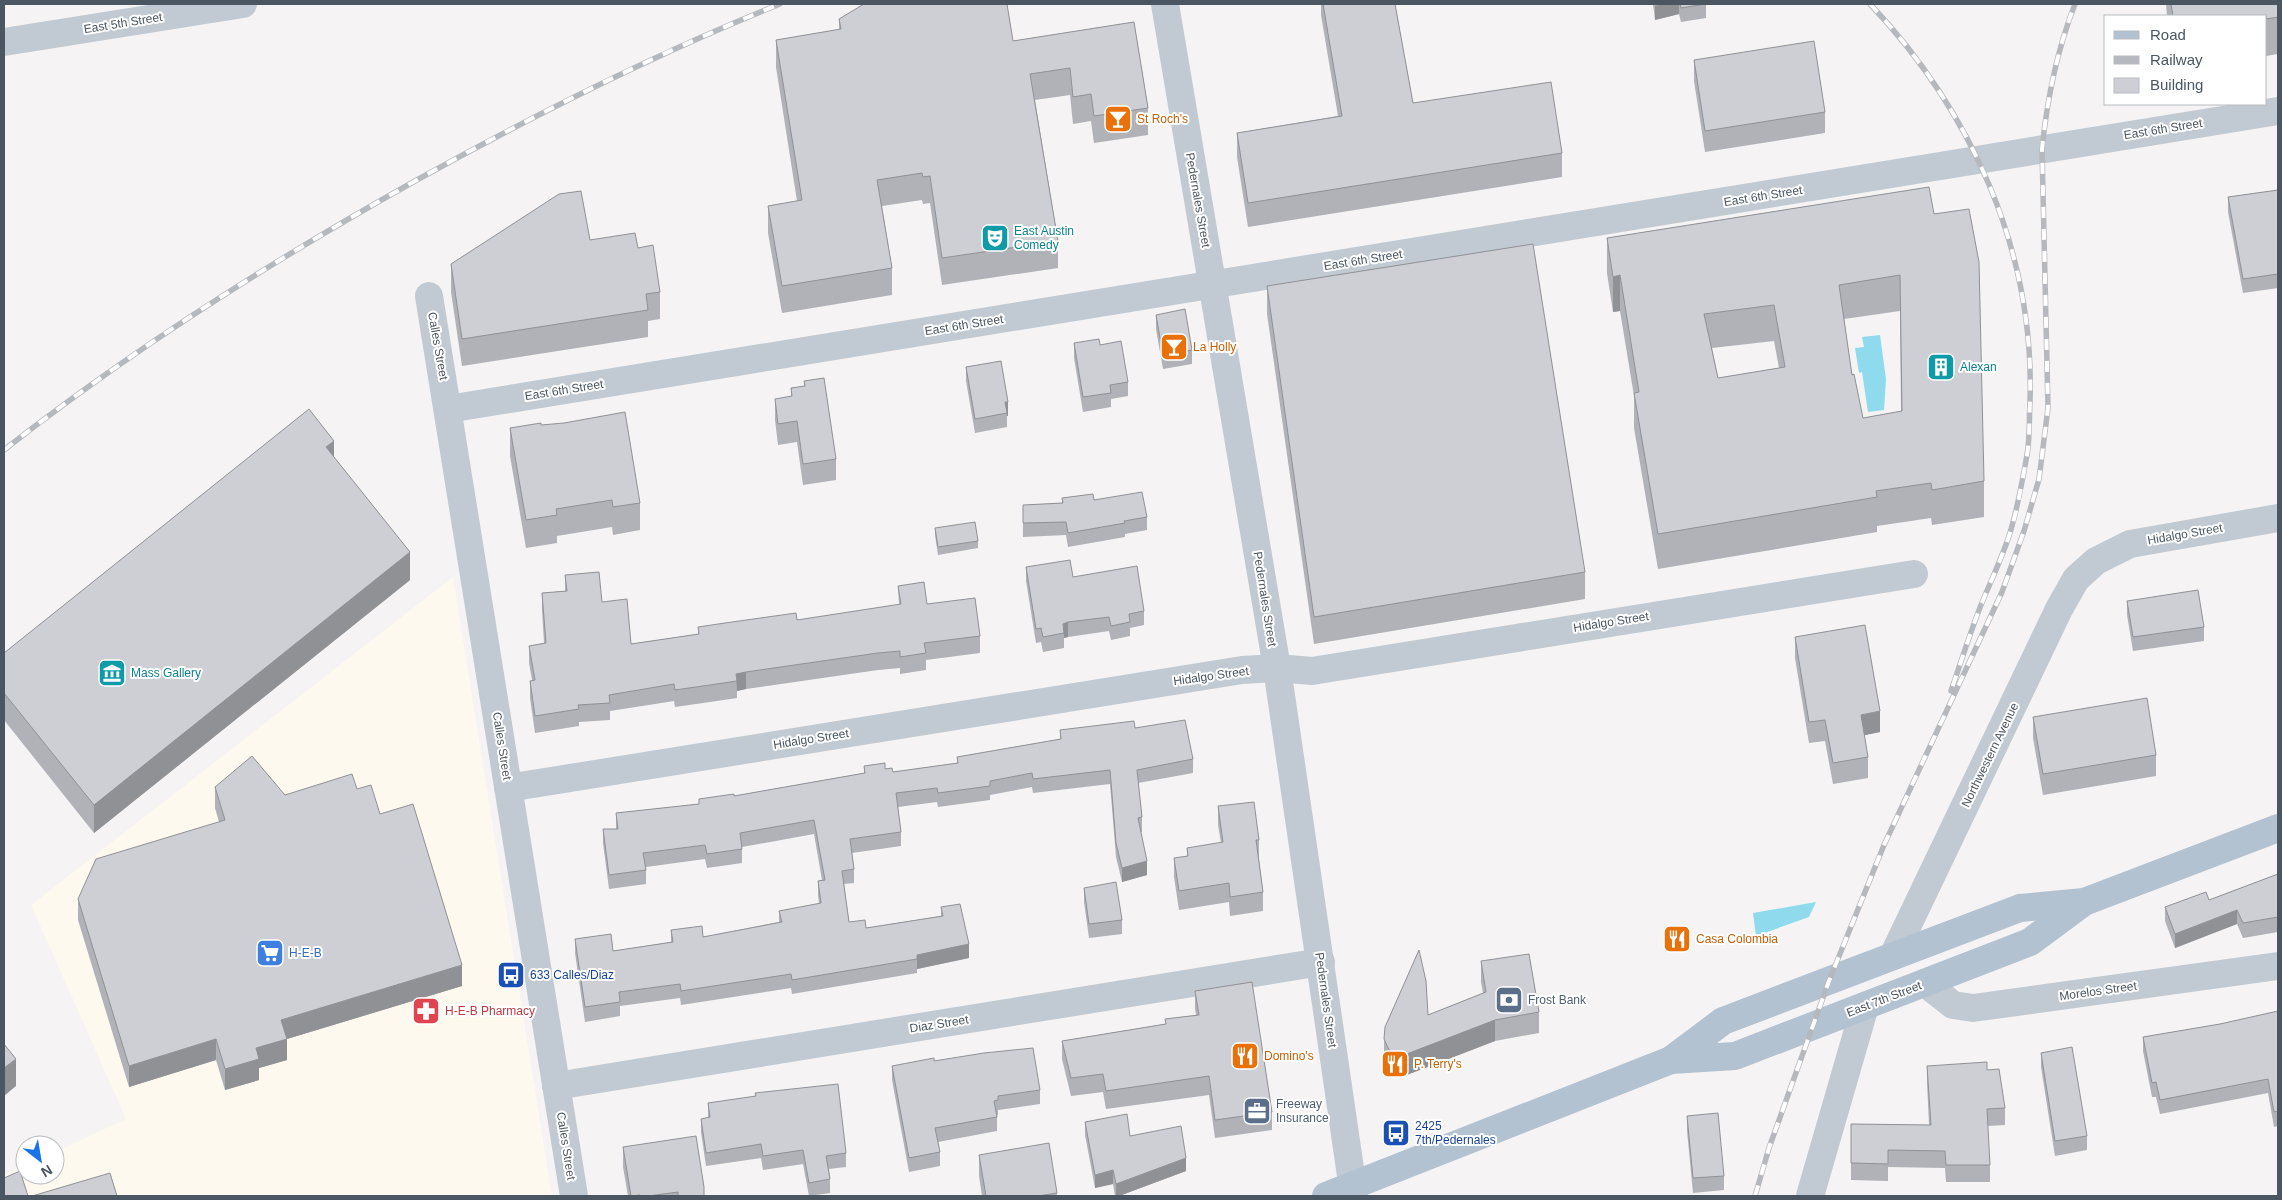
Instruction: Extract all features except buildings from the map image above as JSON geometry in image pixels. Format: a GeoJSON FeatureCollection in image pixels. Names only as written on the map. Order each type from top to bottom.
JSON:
{"type":"FeatureCollection","features":[{"type":"Feature","properties":{"kind":"main road","name":"East 7th Street"},"geometry":{"type":"LineString","coordinates":[[1326,1196],[1353,1191],[1671,1060],[1723,1021],[2020,908],[2084,902],[2278,828]]}},
{"type":"Feature","properties":{"kind":"main road","name":"East 7th Street"},"geometry":{"type":"LineString","coordinates":[[1671,1060],[1735,1056],[2030,942],[2084,902]]}},
{"type":"Feature","properties":{"kind":"street","name":"East 5th Street"},"geometry":{"type":"LineString","coordinates":[[4,42],[243,4]]}},
{"type":"Feature","properties":{"kind":"street","name":"Pedernales Street"},"geometry":{"type":"LineString","coordinates":[[1165,4],[1277,668],[1353,1191]]}},
{"type":"Feature","properties":{"kind":"street","name":"East 6th Street"},"geometry":{"type":"LineString","coordinates":[[448,409],[2278,111]]}},
{"type":"Feature","properties":{"kind":"street","name":"Calles Street"},"geometry":{"type":"LineString","coordinates":[[429,296],[574,1196]]}},
{"type":"Feature","properties":{"kind":"street","name":"Hidalgo Street"},"geometry":{"type":"LineString","coordinates":[[2096,561],[2130,544],[2278,518]]}},
{"type":"Feature","properties":{"kind":"street","name":"Northwestern Avenue"},"geometry":{"type":"LineString","coordinates":[[1893,956],[2059,609],[2076,579],[2096,561]]}},
{"type":"Feature","properties":{"kind":"street","name":"Hidalgo Street"},"geometry":{"type":"LineString","coordinates":[[508,788],[1242,670],[1277,668],[1312,671],[1914,574]]}},
{"type":"Feature","properties":{"kind":"street","name":"Diaz Street"},"geometry":{"type":"LineString","coordinates":[[556,1086],[1321,962]]}},
{"type":"Feature","properties":{"kind":"street","name":"Morelos Street"},"geometry":{"type":"LineString","coordinates":[[1925,983],[1953,1005],[1973,1008],[2278,966]]}},
{"type":"Feature","properties":{"kind":"street"},"geometry":{"type":"LineString","coordinates":[[1810,1196],[1865,1006]]}},
{"type":"Feature","properties":{"kind":"shaded area"},"geometry":{"type":"Polygon","coordinates":[[[453,577],[552,1196],[4,1196],[4,1175],[15,1170],[15,1185],[65,1185],[65,1147],[126,1119],[31,905],[453,577]]]}},
{"type":"Feature","properties":{"kind":"water"},"geometry":{"type":"Polygon","coordinates":[[[1880,335],[1886,379],[1884,410],[1868,412],[1862,372],[1859,373],[1855,348],[1864,347],[1862,337],[1880,335]]]}},
{"type":"Feature","properties":{"kind":"water"},"geometry":{"type":"Polygon","coordinates":[[[1816,902],[1809,917],[1756,936],[1753,913],[1816,902]]]}},
{"type":"Feature","properties":{"kind":"railway"},"geometry":{"type":"LineString","coordinates":[[4,450],[153,342],[256,275],[362,211],[460,156],[550,109],[687,43],[780,4]]}},
{"type":"Feature","properties":{"kind":"railway"},"geometry":{"type":"LineString","coordinates":[[1870,4],[1906,46],[1939,91],[1967,138],[1990,187],[2008,239],[2021,292],[2029,346],[2029,442],[2017,508],[2002,556],[1977,616],[1951,691]]}},
{"type":"Feature","properties":{"kind":"railway"},"geometry":{"type":"LineString","coordinates":[[1755,1196],[1769,1148],[1829,981],[1884,845],[2002,592],[2024,531],[2039,479],[2048,408],[2042,149],[2054,75],[2063,39],[2075,4]]}},
{"type":"Feature","properties":{"kind":"place","name":"St Roch's"},"geometry":{"type":"Point","coordinates":[1118,119]}},
{"type":"Feature","properties":{"kind":"place","name":"East Austin Comedy"},"geometry":{"type":"Point","coordinates":[995,238]}},
{"type":"Feature","properties":{"kind":"place","name":"La Holly"},"geometry":{"type":"Point","coordinates":[1174,347]}},
{"type":"Feature","properties":{"kind":"place","name":"Alexan"},"geometry":{"type":"Point","coordinates":[1941,367]}},
{"type":"Feature","properties":{"kind":"place","name":"Mass Gallery"},"geometry":{"type":"Point","coordinates":[112,673]}},
{"type":"Feature","properties":{"kind":"place","name":"Casa Colombia"},"geometry":{"type":"Point","coordinates":[1677,939]}},
{"type":"Feature","properties":{"kind":"place","name":"H-E-B"},"geometry":{"type":"Point","coordinates":[270,953]}},
{"type":"Feature","properties":{"kind":"place","name":"633 Calles/Diaz"},"geometry":{"type":"Point","coordinates":[511,975]}},
{"type":"Feature","properties":{"kind":"place","name":"Frost Bank"},"geometry":{"type":"Point","coordinates":[1509,1000]}},
{"type":"Feature","properties":{"kind":"place","name":"H-E-B Pharmacy"},"geometry":{"type":"Point","coordinates":[426,1011]}},
{"type":"Feature","properties":{"kind":"place","name":"Domino's"},"geometry":{"type":"Point","coordinates":[1245,1056]}},
{"type":"Feature","properties":{"kind":"place","name":"P. Terry's"},"geometry":{"type":"Point","coordinates":[1395,1064]}},
{"type":"Feature","properties":{"kind":"place","name":"Freeway Insurance"},"geometry":{"type":"Point","coordinates":[1257,1111]}},
{"type":"Feature","properties":{"kind":"place","name":"2425 7th/Pedernales"},"geometry":{"type":"Point","coordinates":[1396,1133]}}]}
